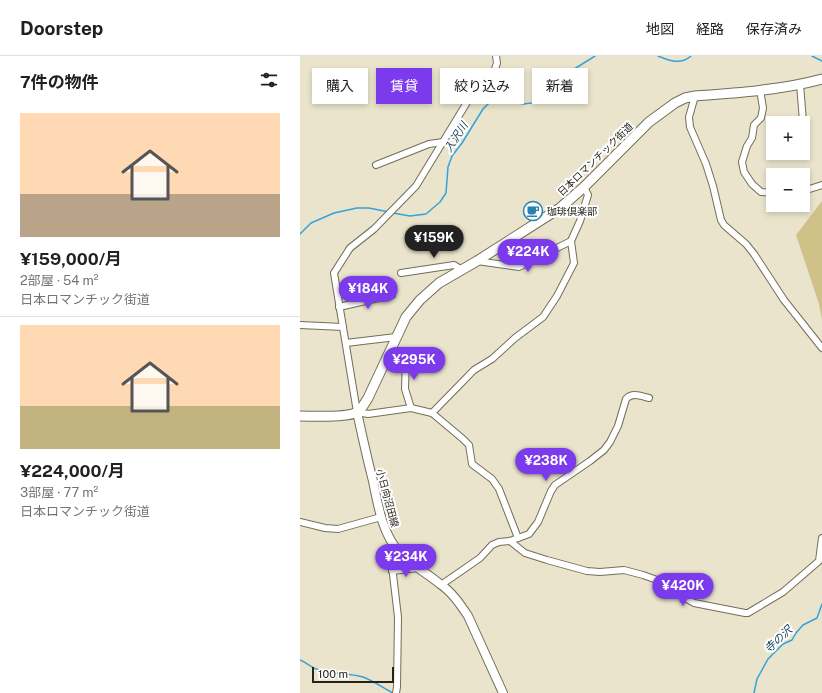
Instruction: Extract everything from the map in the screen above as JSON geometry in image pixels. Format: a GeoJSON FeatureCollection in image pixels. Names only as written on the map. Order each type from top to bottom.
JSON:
{"type":"FeatureCollection","features":[{"type":"Feature","properties":{"kind":"highway","name":"日本ロマンチック街道"},"geometry":{"type":"LineString","coordinates":[[357,412],[368,398],[406,317],[420,300],[439,283],[477,261],[560,208],[584,187],[649,122],[685,98],[760,90],[822,79]]}},
{"type":"Feature","properties":{"kind":"highway"},"geometry":{"type":"LineString","coordinates":[[300,416],[340,415],[357,412]]}},
{"type":"Feature","properties":{"kind":"main road","name":"小日向沼田線"},"geometry":{"type":"LineString","coordinates":[[357,412],[381,517],[392,544],[399,552],[441,585],[456,599],[468,616],[503,693]]}},
{"type":"Feature","properties":{"kind":"street"},"geometry":{"type":"LineString","coordinates":[[496,56],[497,63],[494,72],[472,91],[466,104],[416,186],[374,229],[350,248],[334,273],[357,412],[368,414],[411,408],[432,413],[469,445],[472,464],[492,479],[499,489],[518,538]]}},
{"type":"Feature","properties":{"kind":"street"},"geometry":{"type":"LineString","coordinates":[[800,84],[803,116]]}},
{"type":"Feature","properties":{"kind":"street"},"geometry":{"type":"LineString","coordinates":[[760,90],[763,108],[761,118],[754,125],[752,138],[747,146],[742,162],[744,172],[752,184],[761,192],[766,192]]}},
{"type":"Feature","properties":{"kind":"street"},"geometry":{"type":"LineString","coordinates":[[695,96],[689,117],[690,127],[709,172],[721,220],[724,225],[746,244],[754,254],[784,300],[822,348]]}},
{"type":"Feature","properties":{"kind":"street"},"geometry":{"type":"LineString","coordinates":[[376,165],[429,144],[443,142]]}},
{"type":"Feature","properties":{"kind":"street"},"geometry":{"type":"LineString","coordinates":[[810,189],[822,185]]}},
{"type":"Feature","properties":{"kind":"street"},"geometry":{"type":"LineString","coordinates":[[432,413],[474,370],[492,358],[543,317],[557,296],[574,263],[571,241],[580,221],[588,195],[584,187]]}},
{"type":"Feature","properties":{"kind":"street"},"geometry":{"type":"LineString","coordinates":[[477,261],[520,267],[571,241]]}},
{"type":"Feature","properties":{"kind":"street"},"geometry":{"type":"LineString","coordinates":[[401,273],[454,265],[462,270]]}},
{"type":"Feature","properties":{"kind":"street"},"geometry":{"type":"LineString","coordinates":[[339,307],[392,295]]}},
{"type":"Feature","properties":{"kind":"street"},"geometry":{"type":"LineString","coordinates":[[300,326],[343,327]]}},
{"type":"Feature","properties":{"kind":"street"},"geometry":{"type":"LineString","coordinates":[[346,343],[396,337]]}},
{"type":"Feature","properties":{"kind":"street"},"geometry":{"type":"LineString","coordinates":[[406,356],[405,389],[411,408]]}},
{"type":"Feature","properties":{"kind":"street"},"geometry":{"type":"LineString","coordinates":[[441,585],[480,558],[492,545],[499,542],[510,542],[529,534],[538,522],[555,485],[590,461],[604,450],[610,442],[618,426],[626,399],[629,396],[634,395],[649,398]]}},
{"type":"Feature","properties":{"kind":"street"},"geometry":{"type":"LineString","coordinates":[[300,522],[325,528],[338,528],[381,517]]}},
{"type":"Feature","properties":{"kind":"street"},"geometry":{"type":"LineString","coordinates":[[510,542],[525,553],[588,571],[600,572],[624,570],[643,575],[657,580],[694,602],[745,614],[783,592],[819,561],[822,538]]}},
{"type":"Feature","properties":{"kind":"street"},"geometry":{"type":"LineString","coordinates":[[392,544],[390,549],[398,617],[396,693]]}},
{"type":"Feature","properties":{"kind":"street"},"geometry":{"type":"LineString","coordinates":[[392,571],[418,568]]}},
{"type":"Feature","properties":{"kind":"shaded area"},"geometry":{"type":"Polygon","coordinates":[[[822,201],[822,320],[819,304],[796,235],[822,201]]]}},
{"type":"Feature","properties":{"kind":"waterway","name":"入沢川"},"geometry":{"type":"LineString","coordinates":[[393,213],[410,216],[426,214],[440,202],[446,193],[448,167],[452,156],[483,109],[489,103],[497,99],[505,99],[523,104],[538,101],[560,84],[571,71],[595,56]]}},
{"type":"Feature","properties":{"kind":"waterway","name":"入沢川"},"geometry":{"type":"LineString","coordinates":[[658,56],[671,61],[679,61],[687,59],[691,56]]}},
{"type":"Feature","properties":{"kind":"waterway","name":"入沢川"},"geometry":{"type":"LineString","coordinates":[[812,56],[822,61]]}},
{"type":"Feature","properties":{"kind":"waterway","name":"入沢川"},"geometry":{"type":"LineString","coordinates":[[300,234],[311,223],[334,213],[357,208],[369,208],[389,212]]}},
{"type":"Feature","properties":{"kind":"waterway","name":"寺の沢"},"geometry":{"type":"LineString","coordinates":[[754,693],[757,679],[768,659],[783,644],[792,640],[803,625],[817,618],[822,604]]}},
{"type":"Feature","properties":{"kind":"waterway","name":"寺の沢"},"geometry":{"type":"LineString","coordinates":[[300,660],[319,670],[363,677],[393,693]]}},
{"type":"Feature","properties":{"kind":"place","name":"珈琲倶楽部"},"geometry":{"type":"Point","coordinates":[533,211]}}]}
